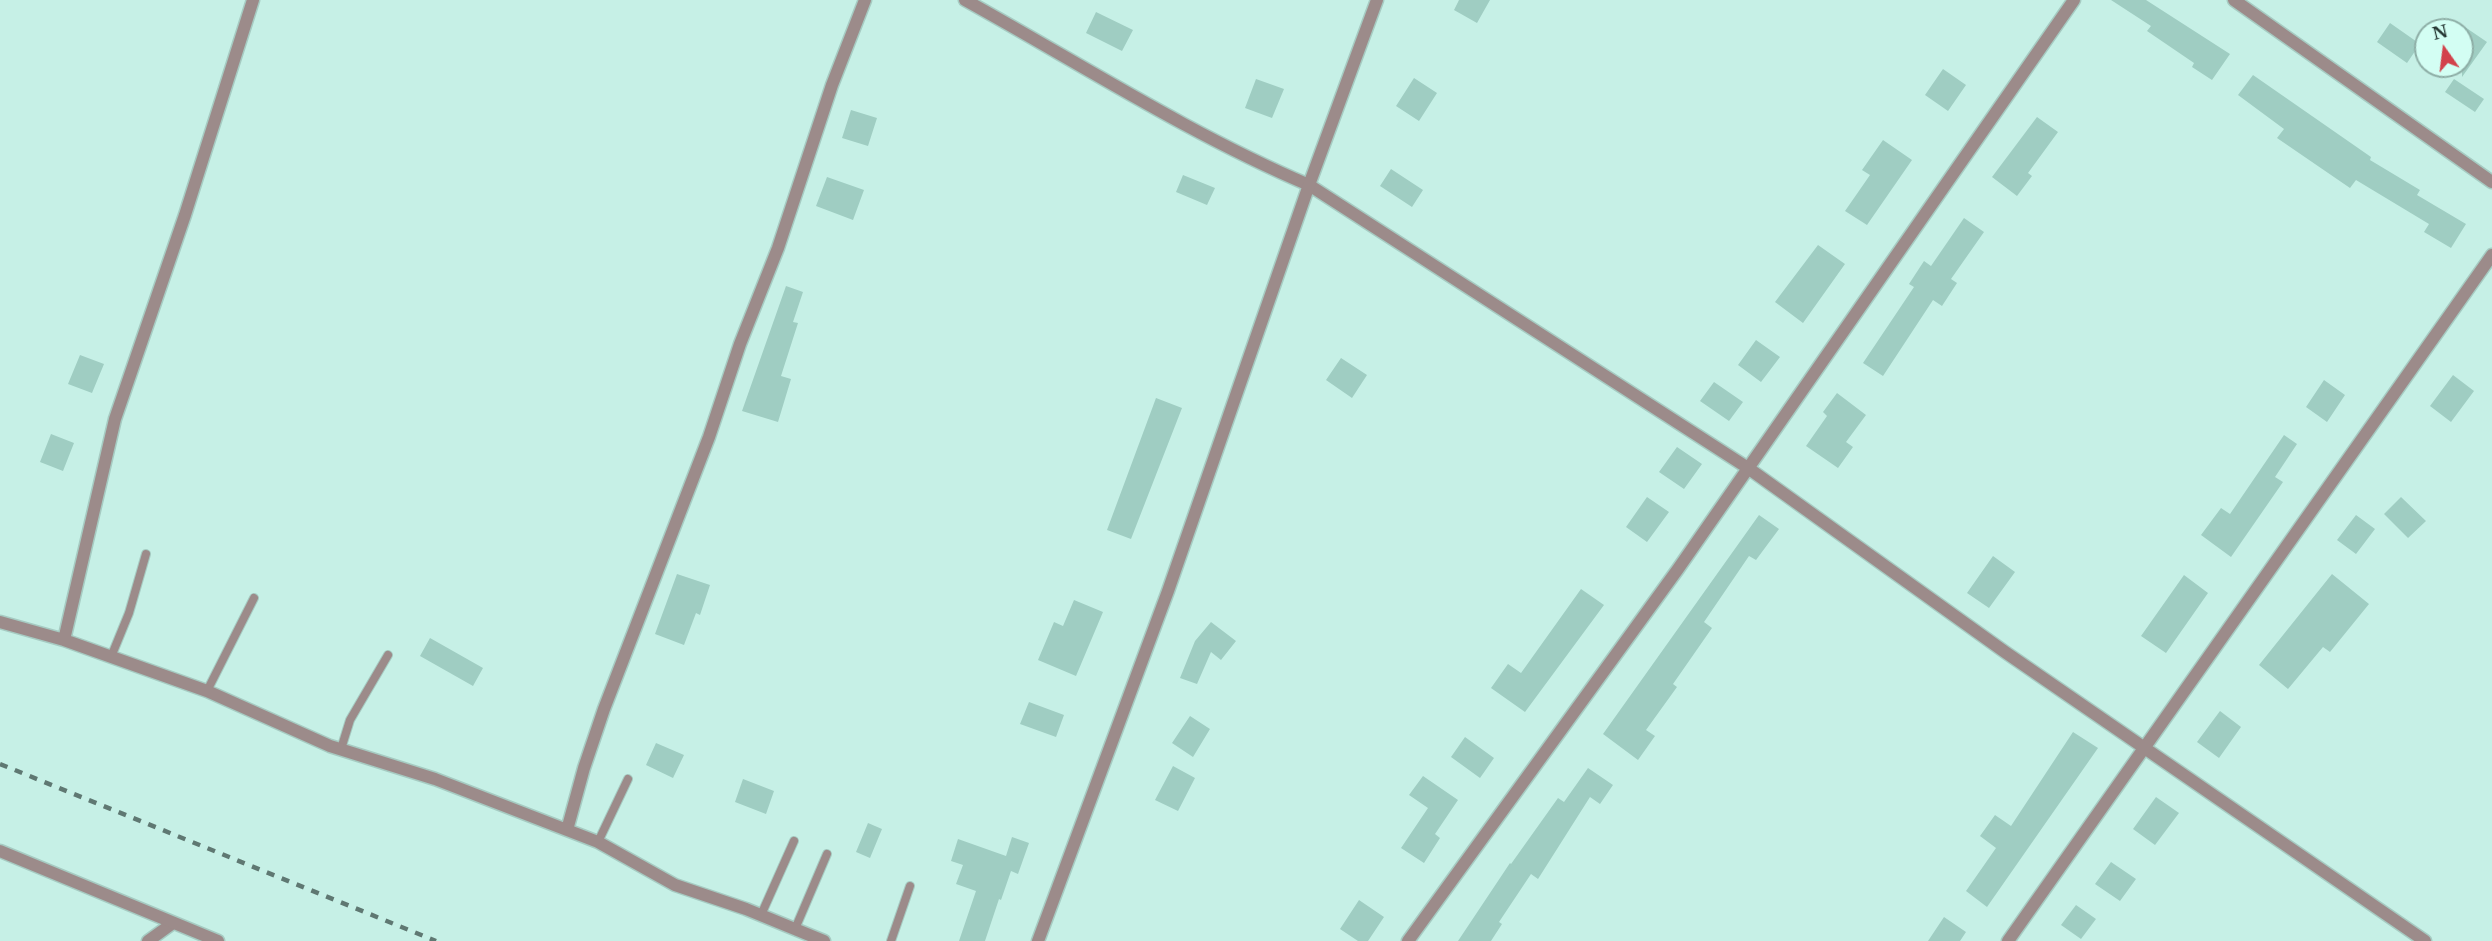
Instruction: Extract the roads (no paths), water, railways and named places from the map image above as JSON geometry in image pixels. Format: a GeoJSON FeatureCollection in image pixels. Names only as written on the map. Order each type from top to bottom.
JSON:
{"type":"FeatureCollection","features":[{"type":"Feature","properties":{"kind":"street"},"geometry":{"type":"LineString","coordinates":[[64,640],[114,419],[185,215],[253,0]]}},
{"type":"Feature","properties":{"kind":"street"},"geometry":{"type":"LineString","coordinates":[[567,830],[584,768],[604,709],[709,437],[740,344],[778,248],[832,85],[865,0]]}},
{"type":"Feature","properties":{"kind":"street"},"geometry":{"type":"LineString","coordinates":[[965,0],[1164,114],[1256,163],[1309,185],[1748,468],[2005,652],[2425,941]]}},
{"type":"Feature","properties":{"kind":"street"},"geometry":{"type":"LineString","coordinates":[[1038,941],[1168,591],[1309,185],[1377,0]]}},
{"type":"Feature","properties":{"kind":"street"},"geometry":{"type":"LineString","coordinates":[[1408,941],[1748,468],[2074,0]]}},
{"type":"Feature","properties":{"kind":"street"},"geometry":{"type":"LineString","coordinates":[[2234,0],[2492,182]]}},
{"type":"Feature","properties":{"kind":"street"},"geometry":{"type":"LineString","coordinates":[[2008,941],[2492,255]]}},
{"type":"Feature","properties":{"kind":"street"},"geometry":{"type":"LineString","coordinates":[[0,622],[64,640],[207,691],[341,749],[435,779],[598,842],[675,885],[761,915],[824,941]]}},
{"type":"Feature","properties":{"kind":"street"},"geometry":{"type":"LineString","coordinates":[[0,851],[218,941]]}},
{"type":"Feature","properties":{"kind":"street"},"geometry":{"type":"LineString","coordinates":[[148,941],[173,922]]}},
{"type":"Feature","properties":{"kind":"lane"},"geometry":{"type":"LineString","coordinates":[[111,657],[129,613],[146,554]]}},
{"type":"Feature","properties":{"kind":"lane"},"geometry":{"type":"LineString","coordinates":[[207,691],[254,598]]}},
{"type":"Feature","properties":{"kind":"lane"},"geometry":{"type":"LineString","coordinates":[[341,749],[350,720],[388,655]]}},
{"type":"Feature","properties":{"kind":"lane"},"geometry":{"type":"LineString","coordinates":[[598,842],[628,779]]}},
{"type":"Feature","properties":{"kind":"lane"},"geometry":{"type":"LineString","coordinates":[[761,915],[794,841]]}},
{"type":"Feature","properties":{"kind":"lane"},"geometry":{"type":"LineString","coordinates":[[795,929],[827,854]]}},
{"type":"Feature","properties":{"kind":"lane"},"geometry":{"type":"LineString","coordinates":[[891,941],[910,886]]}},
{"type":"Feature","properties":{"kind":"railway"},"geometry":{"type":"LineString","coordinates":[[0,764],[436,941]]}}]}
